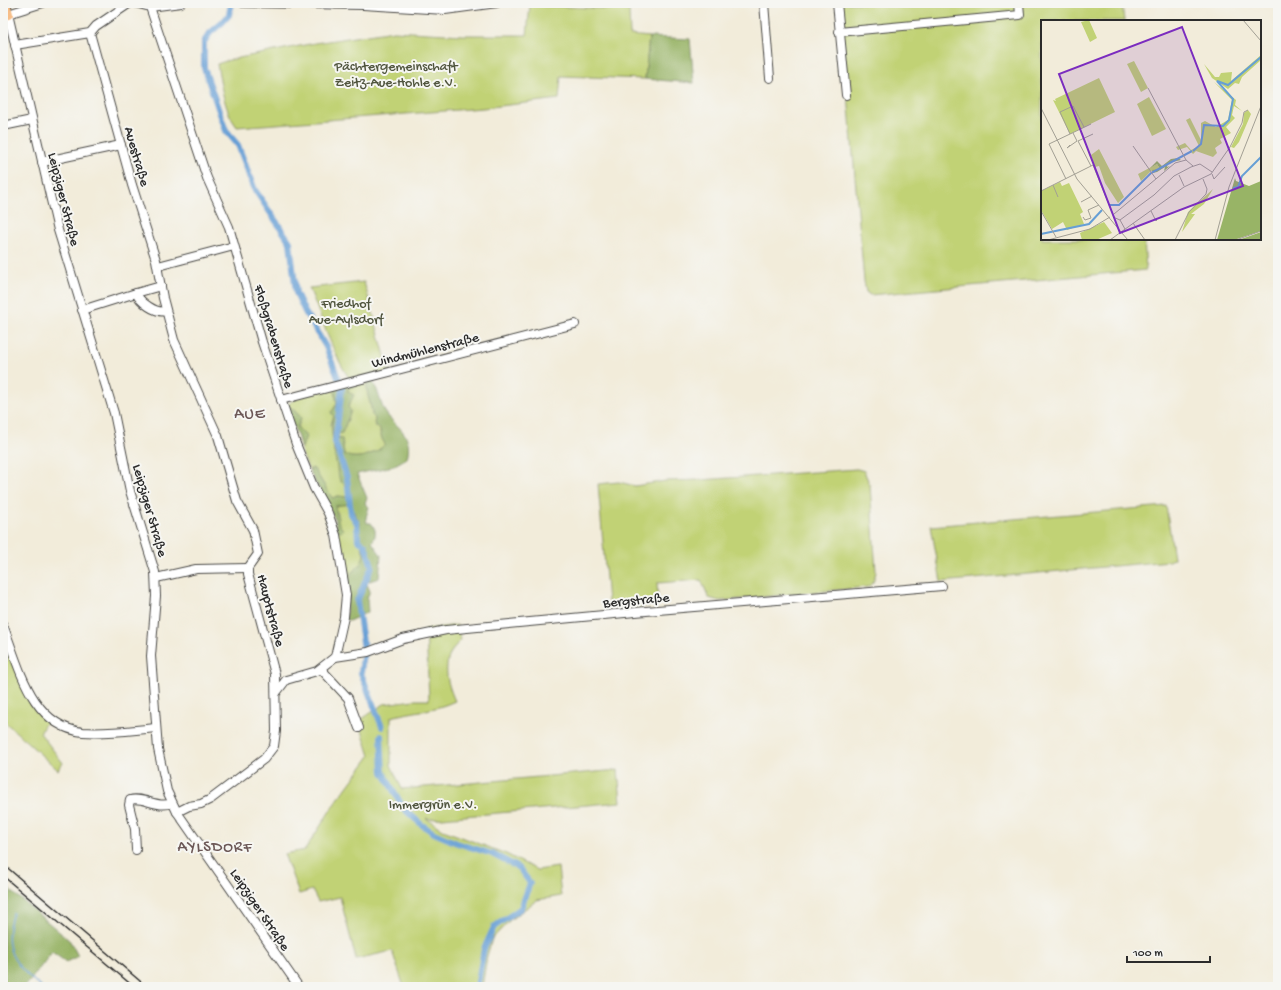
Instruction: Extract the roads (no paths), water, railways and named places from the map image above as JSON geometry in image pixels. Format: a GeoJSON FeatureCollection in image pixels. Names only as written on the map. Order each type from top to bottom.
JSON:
{"type":"FeatureCollection","features":[{"type":"Feature","properties":{"kind":"main road"},"geometry":{"type":"LineString","coordinates":[[6,3],[6,15]]}},
{"type":"Feature","properties":{"kind":"street"},"geometry":{"type":"LineString","coordinates":[[6,15],[43,3]]}},
{"type":"Feature","properties":{"kind":"street"},"geometry":{"type":"LineString","coordinates":[[15,45],[90,33],[96,26],[130,3]]}},
{"type":"Feature","properties":{"kind":"street"},"geometry":{"type":"LineString","coordinates":[[135,3],[150,7],[181,3]]}},
{"type":"Feature","properties":{"kind":"street"},"geometry":{"type":"LineString","coordinates":[[243,3],[369,6],[445,10],[497,3]]}},
{"type":"Feature","properties":{"kind":"street"},"geometry":{"type":"LineString","coordinates":[[764,3],[770,78]]}},
{"type":"Feature","properties":{"kind":"street"},"geometry":{"type":"LineString","coordinates":[[837,3],[846,95]]}},
{"type":"Feature","properties":{"kind":"street"},"geometry":{"type":"LineString","coordinates":[[840,32],[1020,15],[1019,3]]}},
{"type":"Feature","properties":{"kind":"street","name":"Floßgrabenstraße"},"geometry":{"type":"LineString","coordinates":[[150,7],[207,178],[224,215],[281,400],[305,468],[328,513],[336,535],[346,595],[344,617],[335,657]]}},
{"type":"Feature","properties":{"kind":"street","name":"Leipziger Straße"},"geometry":{"type":"LineString","coordinates":[[6,15],[15,45],[60,237],[116,420],[128,483],[156,578],[151,656],[160,765],[172,802],[177,812],[299,987]]}},
{"type":"Feature","properties":{"kind":"street","name":"Auestraße"},"geometry":{"type":"LineString","coordinates":[[90,33],[121,145],[158,266],[161,286]]}},
{"type":"Feature","properties":{"kind":"street"},"geometry":{"type":"LineString","coordinates":[[3,126],[32,120]]}},
{"type":"Feature","properties":{"kind":"street"},"geometry":{"type":"LineString","coordinates":[[42,162],[121,145]]}},
{"type":"Feature","properties":{"kind":"street"},"geometry":{"type":"LineString","coordinates":[[158,266],[234,246]]}},
{"type":"Feature","properties":{"kind":"street"},"geometry":{"type":"LineString","coordinates":[[82,310],[161,286]]}},
{"type":"Feature","properties":{"kind":"street","name":"Hauptstraße"},"geometry":{"type":"LineString","coordinates":[[161,286],[166,312],[176,344],[207,409],[226,462],[237,501],[253,530],[258,548],[257,557],[248,568],[251,586],[274,674],[276,693],[276,737],[269,754],[212,799],[202,804],[186,807],[177,812]]}},
{"type":"Feature","properties":{"kind":"street"},"geometry":{"type":"LineString","coordinates":[[136,293],[139,298],[157,310],[166,312]]}},
{"type":"Feature","properties":{"kind":"street","name":"Windmühlenstraße"},"geometry":{"type":"LineString","coordinates":[[281,400],[575,324]]}},
{"type":"Feature","properties":{"kind":"street"},"geometry":{"type":"LineString","coordinates":[[156,578],[196,569],[248,568]]}},
{"type":"Feature","properties":{"kind":"street","name":"Bergstraße"},"geometry":{"type":"LineString","coordinates":[[335,657],[364,652],[403,639],[446,630],[646,611],[942,586]]}},
{"type":"Feature","properties":{"kind":"street"},"geometry":{"type":"LineString","coordinates":[[3,625],[32,696],[41,709],[53,720],[68,728],[84,732],[107,732],[156,728]]}},
{"type":"Feature","properties":{"kind":"street"},"geometry":{"type":"LineString","coordinates":[[276,693],[286,680],[321,669],[335,657]]}},
{"type":"Feature","properties":{"kind":"street"},"geometry":{"type":"LineString","coordinates":[[321,669],[348,698],[359,728]]}},
{"type":"Feature","properties":{"kind":"street"},"geometry":{"type":"LineString","coordinates":[[274,674],[286,680]]}},
{"type":"Feature","properties":{"kind":"street"},"geometry":{"type":"LineString","coordinates":[[136,850],[135,829],[129,806],[130,800],[135,799],[163,805],[172,802]]}},
{"type":"Feature","properties":{"kind":"waterway"},"geometry":{"type":"LineString","coordinates":[[231,3],[229,15],[210,33],[204,42],[204,68],[226,131],[238,145],[255,190],[290,242],[296,293],[305,312],[326,347],[342,388],[335,442],[347,478],[351,514],[357,523],[358,540],[365,545],[372,566],[357,601],[364,649],[361,673],[382,727]]}},
{"type":"Feature","properties":{"kind":"waterway"},"geometry":{"type":"LineString","coordinates":[[381,736],[383,772],[404,809],[422,825],[434,833],[457,843],[492,854],[519,868],[530,883],[521,908],[494,927],[484,949],[477,987]]}},
{"type":"Feature","properties":{"kind":"waterway"},"geometry":{"type":"LineString","coordinates":[[13,913],[9,926],[8,937],[12,955],[24,971],[41,987]]}},
{"type":"Feature","properties":{"kind":"railway"},"geometry":{"type":"LineString","coordinates":[[3,864],[147,987]]}},
{"type":"Feature","properties":{"kind":"railway"},"geometry":{"type":"LineString","coordinates":[[3,876],[134,987]]}},
{"type":"Feature","properties":{"kind":"district","name":"AUE"},"geometry":{"type":"Point","coordinates":[250,412]}},
{"type":"Feature","properties":{"kind":"district","name":"AYLSDORF"},"geometry":{"type":"Point","coordinates":[215,845]}},
{"type":"Feature","properties":{"kind":"park label","name":"Pächtergemeinschaft Zeitz-Aue-Hohle e.V."},"geometry":{"type":"Point","coordinates":[396,74]}},
{"type":"Feature","properties":{"kind":"park label","name":"Friedhof Aue-Aylsdorf"},"geometry":{"type":"Point","coordinates":[346,310]}},
{"type":"Feature","properties":{"kind":"park label","name":"Immergrün e.V."},"geometry":{"type":"Point","coordinates":[433,803]}}]}
